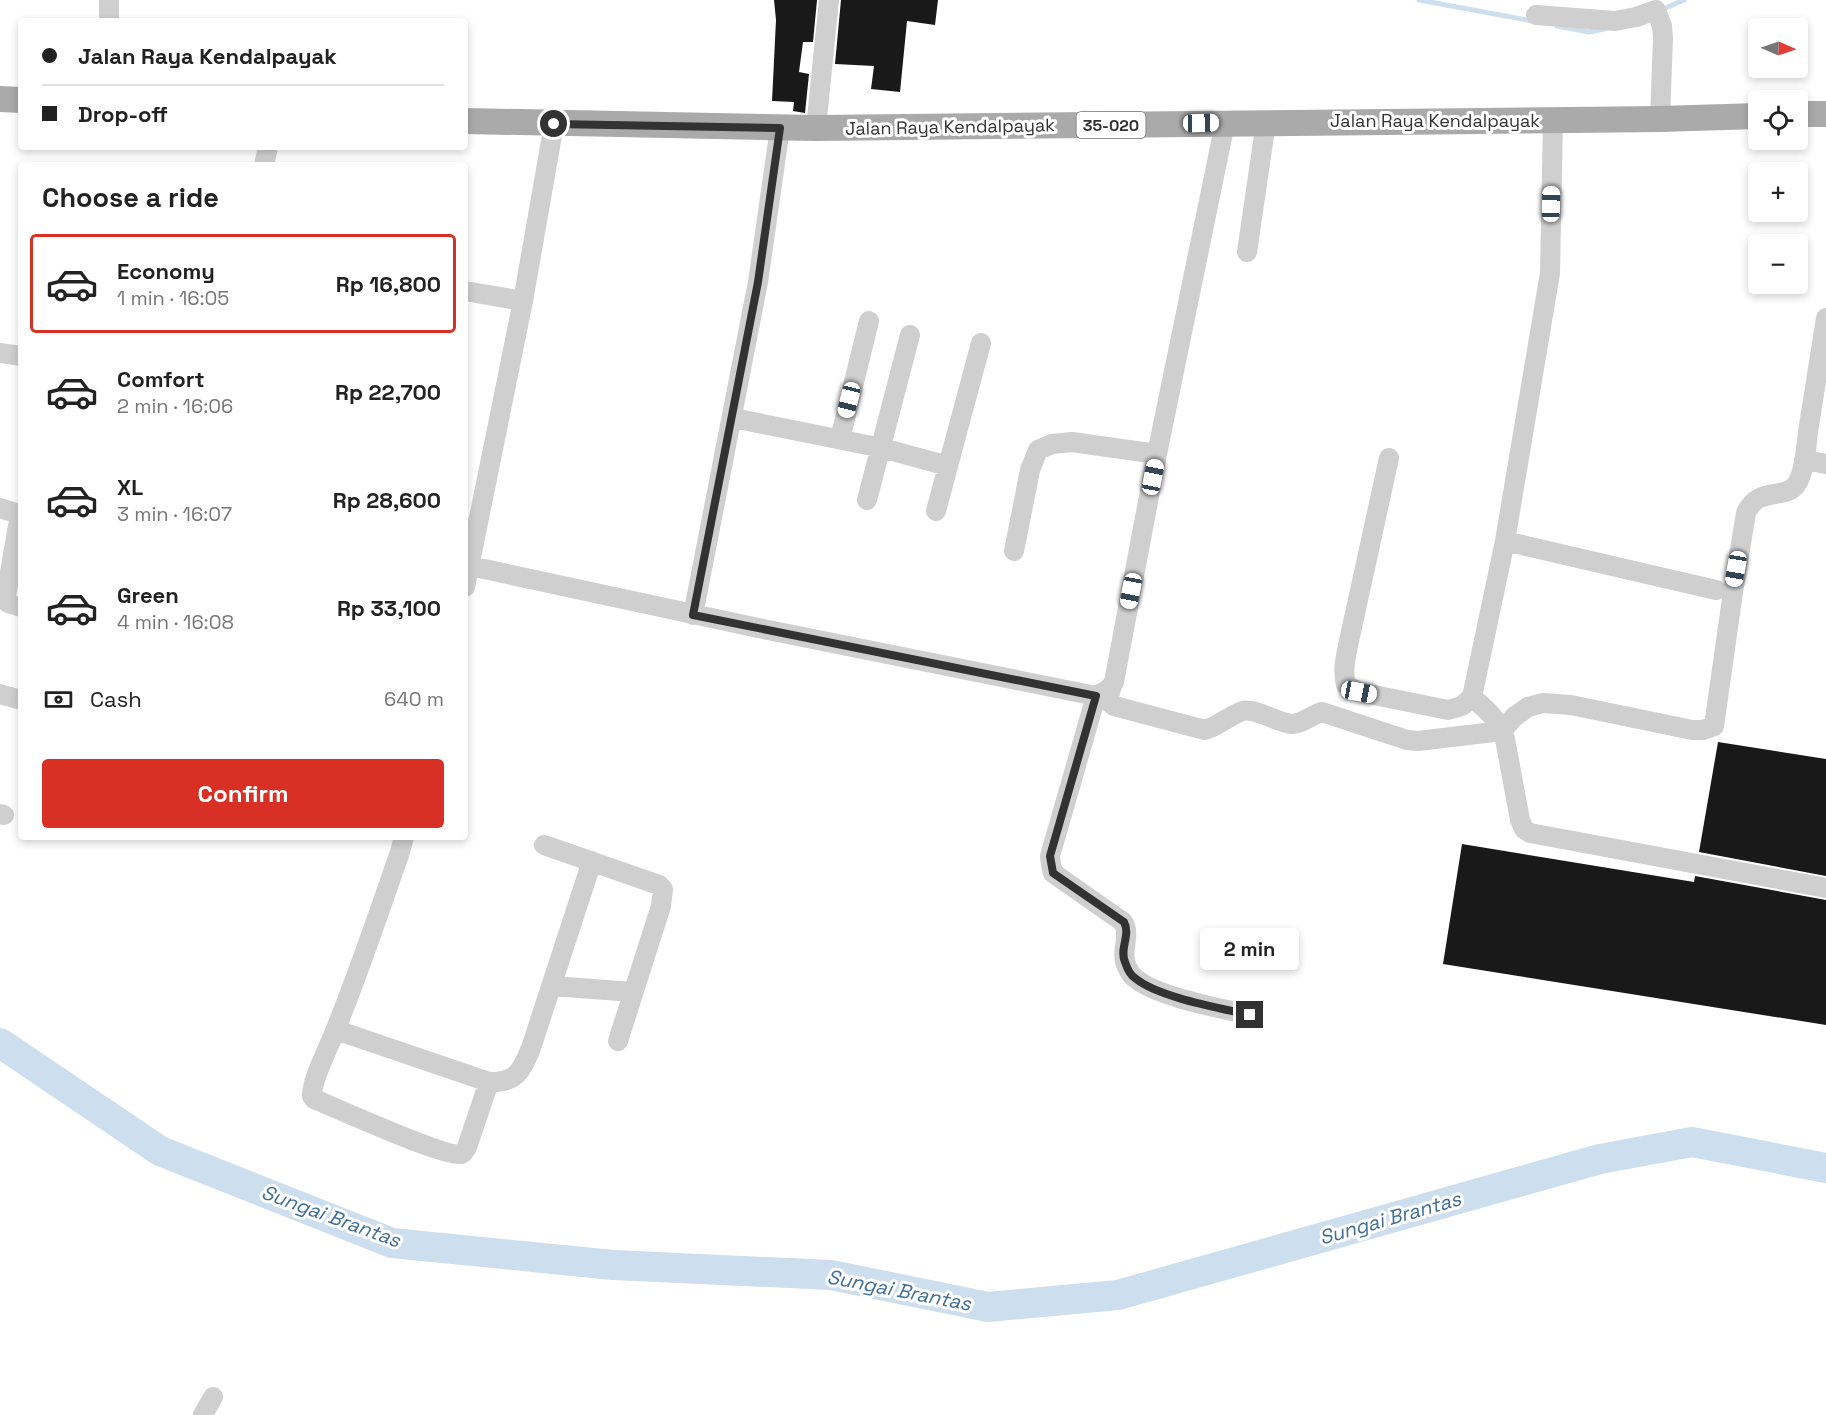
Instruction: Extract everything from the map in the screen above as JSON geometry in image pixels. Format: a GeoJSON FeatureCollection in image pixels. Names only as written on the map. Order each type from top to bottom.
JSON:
{"type":"FeatureCollection","features":[{"type":"Feature","properties":{"kind":"main road"},"geometry":{"type":"LineString","coordinates":[[0,99],[18,100]]}},
{"type":"Feature","properties":{"kind":"main road"},"geometry":{"type":"LineString","coordinates":[[1808,114],[1826,114]]}},
{"type":"Feature","properties":{"kind":"main road","name":"Jalan Raya Kendalpayak"},"geometry":{"type":"LineString","coordinates":[[468,121],[816,128],[1748,116]]}},
{"type":"Feature","properties":{"kind":"street"},"geometry":{"type":"LineString","coordinates":[[109,18],[110,0]]}},
{"type":"Feature","properties":{"kind":"street"},"geometry":{"type":"LineString","coordinates":[[816,128],[829,0]]}},
{"type":"Feature","properties":{"kind":"street"},"geometry":{"type":"LineString","coordinates":[[1536,15],[1615,21],[1656,10],[1662,26],[1663,38],[1660,118]]}},
{"type":"Feature","properties":{"kind":"street"},"geometry":{"type":"LineString","coordinates":[[1389,458],[1348,641],[1343,670],[1346,685],[1359,692],[1448,710],[1462,706],[1472,697],[1505,541],[1550,273],[1553,120]]}},
{"type":"Feature","properties":{"kind":"street"},"geometry":{"type":"LineString","coordinates":[[1247,252],[1266,122]]}},
{"type":"Feature","properties":{"kind":"street"},"geometry":{"type":"LineString","coordinates":[[1225,123],[1108,701],[1114,706],[1205,730],[1243,711],[1251,711],[1291,724],[1301,723],[1314,714],[1322,712],[1407,740],[1418,741],[1503,731],[1514,717],[1528,707],[1543,703],[1571,705],[1692,730],[1703,730],[1714,726],[1732,592],[1746,513],[1750,504],[1757,499],[1792,489],[1797,484],[1820,398],[1826,318]]}},
{"type":"Feature","properties":{"kind":"street"},"geometry":{"type":"LineString","coordinates":[[468,574],[523,302],[554,124]]}},
{"type":"Feature","properties":{"kind":"street"},"geometry":{"type":"LineString","coordinates":[[693,615],[758,282],[780,128]]}},
{"type":"Feature","properties":{"kind":"street"},"geometry":{"type":"LineString","coordinates":[[468,292],[523,302]]}},
{"type":"Feature","properties":{"kind":"street"},"geometry":{"type":"LineString","coordinates":[[840,439],[869,321]]}},
{"type":"Feature","properties":{"kind":"street"},"geometry":{"type":"LineString","coordinates":[[867,500],[910,335]]}},
{"type":"Feature","properties":{"kind":"street"},"geometry":{"type":"LineString","coordinates":[[936,511],[981,343]]}},
{"type":"Feature","properties":{"kind":"street"},"geometry":{"type":"LineString","coordinates":[[0,353],[18,356]]}},
{"type":"Feature","properties":{"kind":"street"},"geometry":{"type":"LineString","coordinates":[[733,418],[882,448],[948,466]]}},
{"type":"Feature","properties":{"kind":"street"},"geometry":{"type":"LineString","coordinates":[[1014,552],[1030,470],[1038,450],[1052,444],[1072,442],[1157,454]]}},
{"type":"Feature","properties":{"kind":"street"},"geometry":{"type":"LineString","coordinates":[[1804,460],[1826,464]]}},
{"type":"Feature","properties":{"kind":"street"},"geometry":{"type":"LineString","coordinates":[[0,508],[16,513],[18,516],[6,596],[8,603],[18,606]]}},
{"type":"Feature","properties":{"kind":"street"},"geometry":{"type":"LineString","coordinates":[[1505,541],[1716,590]]}},
{"type":"Feature","properties":{"kind":"street"},"geometry":{"type":"LineString","coordinates":[[470,566],[693,615],[1096,696],[1112,685]]}},
{"type":"Feature","properties":{"kind":"street"},"geometry":{"type":"LineString","coordinates":[[0,694],[18,699]]}},
{"type":"Feature","properties":{"kind":"street"},"geometry":{"type":"LineString","coordinates":[[1096,696],[1050,856],[1053,873],[1124,922],[1127,932],[1124,959],[1133,977],[1152,989],[1250,1015]]}},
{"type":"Feature","properties":{"kind":"street"},"geometry":{"type":"LineString","coordinates":[[1472,697],[1489,711],[1503,731],[1520,820],[1524,829],[1530,833],[1826,888]]}},
{"type":"Feature","properties":{"kind":"street"},"geometry":{"type":"LineString","coordinates":[[403,840],[392,877],[315,1081],[312,1096],[342,1111],[427,1145],[461,1154],[473,1130],[489,1082]]}},
{"type":"Feature","properties":{"kind":"street"},"geometry":{"type":"LineString","coordinates":[[544,845],[659,885],[663,889],[661,906],[618,1041]]}},
{"type":"Feature","properties":{"kind":"street"},"geometry":{"type":"LineString","coordinates":[[336,1030],[489,1082],[500,1083],[509,1080],[522,1068],[531,1048],[592,861]]}},
{"type":"Feature","properties":{"kind":"street"},"geometry":{"type":"LineString","coordinates":[[552,986],[633,992]]}},
{"type":"Feature","properties":{"kind":"street"},"geometry":{"type":"LineString","coordinates":[[203,1415],[213,1397]]}},
{"type":"Feature","properties":{"kind":"building"},"geometry":{"type":"Polygon","coordinates":[[[774,0],[817,0],[813,42],[803,42],[799,72],[809,74],[805,113],[793,111],[794,102],[772,101],[776,20],[774,0]]]}},
{"type":"Feature","properties":{"kind":"building"},"geometry":{"type":"Polygon","coordinates":[[[841,0],[938,0],[935,25],[907,21],[900,92],[871,89],[874,66],[835,64],[841,0]]]}},
{"type":"Feature","properties":{"kind":"building"},"geometry":{"type":"Polygon","coordinates":[[[1718,742],[1826,759],[1826,876],[1699,852],[1718,742]]]}},
{"type":"Feature","properties":{"kind":"building"},"geometry":{"type":"Polygon","coordinates":[[[1462,844],[1694,882],[1695,876],[1826,900],[1826,1025],[1443,964],[1462,844]]]}},
{"type":"Feature","properties":{"kind":"waterway"},"geometry":{"type":"LineString","coordinates":[[1419,0],[1533,21]]}},
{"type":"Feature","properties":{"kind":"waterway"},"geometry":{"type":"LineString","coordinates":[[1661,10],[1684,0]]}},
{"type":"Feature","properties":{"kind":"waterway"},"geometry":{"type":"LineString","coordinates":[[1557,26],[1589,32],[1604,29]]}},
{"type":"Feature","properties":{"kind":"waterway","name":"Sungai Brantas"},"geometry":{"type":"LineString","coordinates":[[0,1043],[160,1151],[392,1243],[613,1265],[831,1275],[988,1307],[1118,1295],[1600,1159],[1692,1142],[1826,1168]]}},
{"type":"Feature","properties":{"kind":"route"},"geometry":{"type":"LineString","coordinates":[[554,124],[780,128],[758,282],[693,615],[1096,696],[1050,856],[1053,873],[1124,922],[1127,932],[1124,959],[1133,977],[1152,989],[1182,999],[1250,1015]]}}]}
